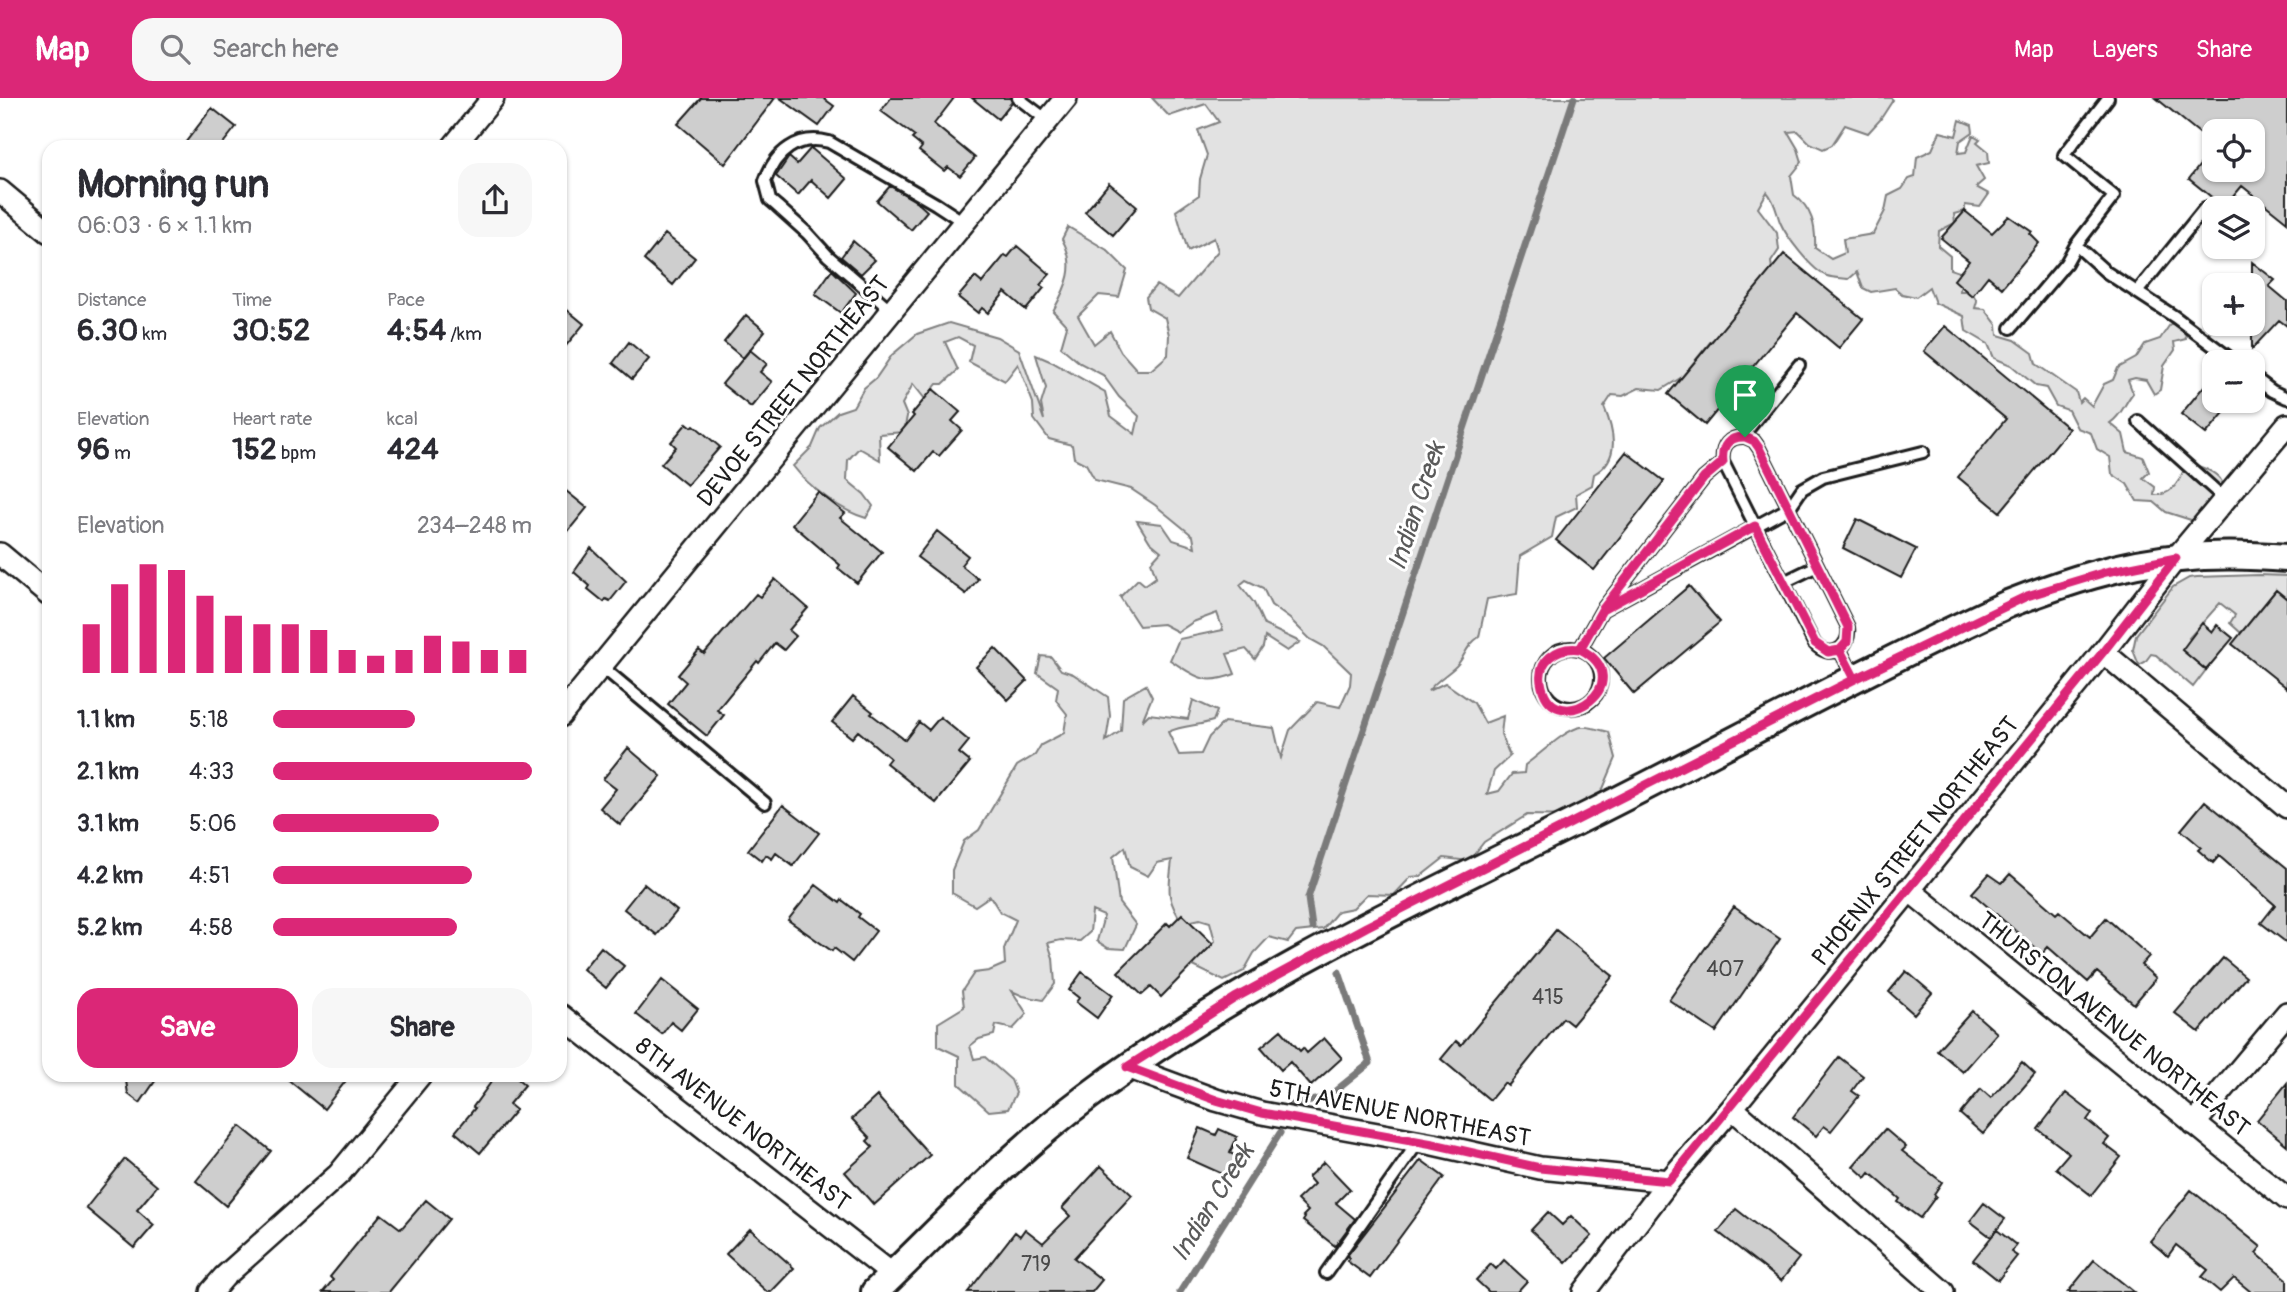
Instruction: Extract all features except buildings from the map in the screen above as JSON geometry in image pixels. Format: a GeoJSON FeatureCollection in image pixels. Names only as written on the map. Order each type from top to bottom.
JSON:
{"type":"FeatureCollection","features":[{"type":"Feature","properties":{"kind":"street"},"geometry":{"type":"LineString","coordinates":[[459,140],[493,98]]}},
{"type":"Feature","properties":{"kind":"street","name":"DEVOE STREET NORTHEAST"},"geometry":{"type":"LineString","coordinates":[[567,707],[1066,98]]}},
{"type":"Feature","properties":{"kind":"street"},"geometry":{"type":"LineString","coordinates":[[0,191],[42,226]]}},
{"type":"Feature","properties":{"kind":"street","name":"PHOENIX STREET NORTHEAST"},"geometry":{"type":"LineString","coordinates":[[1584,1292],[1669,1181],[1732,1108],[2103,652],[2176,558],[2287,425]]}},
{"type":"Feature","properties":{"kind":"street"},"geometry":{"type":"LineString","coordinates":[[0,554],[42,589]]}},
{"type":"Feature","properties":{"kind":"street"},"geometry":{"type":"LineString","coordinates":[[884,1283],[1000,1170],[1083,1099],[1127,1067],[1235,998],[1366,927],[1855,679],[2027,596],[2106,572],[2176,558],[2214,555],[2287,558]]}},
{"type":"Feature","properties":{"kind":"street"},"geometry":{"type":"LineString","coordinates":[[2103,652],[2287,807]]}},
{"type":"Feature","properties":{"kind":"street","name":"THURSTON AVENUE NORTHEAST"},"geometry":{"type":"LineString","coordinates":[[1909,889],[2287,1199]]}},
{"type":"Feature","properties":{"kind":"street"},"geometry":{"type":"LineString","coordinates":[[2194,1124],[2287,1013]]}},
{"type":"Feature","properties":{"kind":"street","name":"8TH AVENUE NORTHEAST"},"geometry":{"type":"LineString","coordinates":[[567,1021],[884,1283]]}},
{"type":"Feature","properties":{"kind":"street","name":"5TH AVENUE NORTHEAST"},"geometry":{"type":"LineString","coordinates":[[1127,1067],[1216,1100],[1262,1113],[1419,1141],[1540,1168],[1669,1181]]}},
{"type":"Feature","properties":{"kind":"street"},"geometry":{"type":"LineString","coordinates":[[211,1292],[224,1277],[339,1174],[414,1082]]}},
{"type":"Feature","properties":{"kind":"street"},"geometry":{"type":"LineString","coordinates":[[1732,1108],[1943,1292]]}},
{"type":"Feature","properties":{"kind":"lane"},"geometry":{"type":"LineString","coordinates":[[1018,98],[1047,120]]}},
{"type":"Feature","properties":{"kind":"lane"},"geometry":{"type":"LineString","coordinates":[[2011,328],[2066,263],[2076,245],[2114,196],[2064,155],[2108,98]]}},
{"type":"Feature","properties":{"kind":"lane"},"geometry":{"type":"LineString","coordinates":[[892,312],[770,200],[765,181],[774,163],[789,147],[803,139],[815,138],[829,142],[965,223]]}},
{"type":"Feature","properties":{"kind":"lane"},"geometry":{"type":"LineString","coordinates":[[2137,292],[2202,212]]}},
{"type":"Feature","properties":{"kind":"lane"},"geometry":{"type":"LineString","coordinates":[[2076,245],[2106,272],[2175,317],[2219,350]]}},
{"type":"Feature","properties":{"kind":"lane"},"geometry":{"type":"LineString","coordinates":[[1742,437],[1799,365]]}},
{"type":"Feature","properties":{"kind":"lane"},"geometry":{"type":"LineString","coordinates":[[2265,386],[2287,398]]}},
{"type":"Feature","properties":{"kind":"lane"},"geometry":{"type":"LineString","coordinates":[[2138,421],[2226,500]]}},
{"type":"Feature","properties":{"kind":"lane"},"geometry":{"type":"LineString","coordinates":[[1742,437],[1751,439],[1756,444],[1848,627],[1847,642],[1840,650],[1828,652],[1818,648],[1723,462],[1722,455],[1726,444],[1734,438],[1742,437]]}},
{"type":"Feature","properties":{"kind":"lane"},"geometry":{"type":"LineString","coordinates":[[1602,610],[1789,508],[1802,489],[1824,477],[1923,452]]}},
{"type":"Feature","properties":{"kind":"lane"},"geometry":{"type":"LineString","coordinates":[[1580,649],[1602,610],[1704,478],[1723,462]]}},
{"type":"Feature","properties":{"kind":"lane"},"geometry":{"type":"LineString","coordinates":[[1784,582],[1817,566]]}},
{"type":"Feature","properties":{"kind":"lane"},"geometry":{"type":"LineString","coordinates":[[1570,648],[1580,649],[1596,661],[1601,680],[1599,690],[1586,705],[1567,709],[1557,706],[1543,692],[1540,672],[1551,655],[1570,648]]}},
{"type":"Feature","properties":{"kind":"lane"},"geometry":{"type":"LineString","coordinates":[[1840,650],[1855,679]]}},
{"type":"Feature","properties":{"kind":"lane"},"geometry":{"type":"LineString","coordinates":[[601,666],[765,803]]}},
{"type":"Feature","properties":{"kind":"lane"},"geometry":{"type":"LineString","coordinates":[[1326,1273],[1419,1141]]}},
{"type":"Feature","properties":{"kind":"shaded area"},"geometry":{"type":"Polygon","coordinates":[[[1152,98],[1891,98],[1893,100],[1880,120],[1868,133],[1845,125],[1832,145],[1823,149],[1810,143],[1798,131],[1788,132],[1802,162],[1791,176],[1794,195],[1812,218],[1815,248],[1831,259],[1845,253],[1843,239],[1873,234],[1885,211],[1888,196],[1902,189],[1909,179],[1915,177],[1917,157],[1932,150],[1940,132],[1956,136],[1960,120],[1972,125],[1973,132],[1960,141],[1958,153],[1966,152],[1973,135],[1980,139],[1977,142],[1988,151],[1989,163],[1976,166],[1984,180],[1976,187],[1989,194],[1980,207],[1965,205],[1965,211],[1954,214],[1955,223],[1939,231],[1938,246],[1950,256],[1950,269],[1962,273],[1960,291],[1971,291],[1977,301],[1975,308],[1985,309],[1997,325],[1998,335],[2015,340],[2033,353],[2036,364],[2076,392],[2079,402],[2083,398],[2092,406],[2104,384],[2113,380],[2118,368],[2136,358],[2145,344],[2160,339],[2171,323],[2185,332],[2186,339],[2174,342],[2175,350],[2164,366],[2160,390],[2154,394],[2146,380],[2128,380],[2133,393],[2110,423],[2123,434],[2127,452],[2143,457],[2149,472],[2143,478],[2155,487],[2154,495],[2169,491],[2177,484],[2184,469],[2195,465],[2213,473],[2222,482],[2225,515],[2213,527],[2166,512],[2154,502],[2137,501],[2127,484],[2112,474],[2110,457],[2097,449],[2091,433],[2077,428],[2068,410],[2056,406],[2046,388],[2036,386],[2011,365],[1994,358],[1988,344],[1966,331],[1964,316],[1935,303],[1929,287],[1916,297],[1902,294],[1895,288],[1871,292],[1863,288],[1857,272],[1849,279],[1829,277],[1821,273],[1788,236],[1767,192],[1758,208],[1777,233],[1779,250],[1771,262],[1772,269],[1733,326],[1711,341],[1682,377],[1661,390],[1639,388],[1623,396],[1612,395],[1604,407],[1613,444],[1608,461],[1594,474],[1592,485],[1576,494],[1577,507],[1556,517],[1552,537],[1520,556],[1517,594],[1487,599],[1479,637],[1470,645],[1458,664],[1428,691],[1445,683],[1474,703],[1485,723],[1503,716],[1501,734],[1510,756],[1494,771],[1487,794],[1499,791],[1512,774],[1524,773],[1525,765],[1574,729],[1588,727],[1609,732],[1616,758],[1597,803],[1574,816],[1527,815],[1484,842],[1469,861],[1444,858],[1421,876],[1411,877],[1394,895],[1367,894],[1353,908],[1338,911],[1323,929],[1296,932],[1288,942],[1269,937],[1254,953],[1244,971],[1224,981],[1187,963],[1215,941],[1210,922],[1200,919],[1183,923],[1173,907],[1170,893],[1172,860],[1157,863],[1148,876],[1130,867],[1125,847],[1113,857],[1119,903],[1136,925],[1125,949],[1108,948],[1097,941],[1104,916],[1092,911],[1090,932],[1080,941],[1061,940],[1048,943],[1053,958],[1055,984],[1043,1000],[1012,991],[1027,1014],[1013,1029],[996,1025],[994,1035],[979,1039],[970,1046],[974,1059],[985,1057],[1011,1080],[1016,1093],[1008,1109],[989,1111],[959,1084],[959,1056],[938,1046],[938,1023],[964,1007],[962,991],[974,973],[989,971],[1005,964],[1004,949],[1016,920],[1000,912],[990,896],[975,906],[952,893],[952,870],[964,841],[979,830],[1017,766],[1035,755],[1041,745],[1064,733],[1067,714],[1056,700],[1058,688],[1037,673],[1041,656],[1051,657],[1061,670],[1073,674],[1108,697],[1110,716],[1106,741],[1121,731],[1123,698],[1146,685],[1152,697],[1142,721],[1149,714],[1188,719],[1193,700],[1217,711],[1213,721],[1168,732],[1179,755],[1201,754],[1209,737],[1224,722],[1274,728],[1281,758],[1290,730],[1317,702],[1340,707],[1350,685],[1351,673],[1323,646],[1310,639],[1271,605],[1263,588],[1246,580],[1240,585],[1254,603],[1264,625],[1300,642],[1287,651],[1265,637],[1263,647],[1255,659],[1246,649],[1227,654],[1235,674],[1224,678],[1201,678],[1170,660],[1179,639],[1223,630],[1217,613],[1193,622],[1178,632],[1163,624],[1139,626],[1120,597],[1138,579],[1145,585],[1156,577],[1151,562],[1161,551],[1150,542],[1137,521],[1162,524],[1173,540],[1195,547],[1193,536],[1131,489],[1095,480],[1086,464],[1074,458],[1072,445],[1049,439],[1034,419],[1033,403],[1018,364],[1005,381],[969,362],[973,345],[958,337],[945,342],[958,370],[943,384],[937,384],[925,399],[913,384],[902,404],[907,416],[904,432],[879,434],[880,460],[859,448],[848,460],[847,480],[864,494],[873,506],[866,518],[846,510],[826,497],[793,466],[812,447],[820,428],[838,412],[853,407],[864,388],[876,378],[892,355],[917,334],[949,323],[997,337],[1019,350],[1044,420],[1041,404],[1046,388],[1036,355],[1105,392],[1111,416],[1135,434],[1139,416],[1119,397],[1103,375],[1080,363],[1061,347],[1067,326],[1053,311],[1068,276],[1069,258],[1062,239],[1068,227],[1107,250],[1127,270],[1119,297],[1099,295],[1078,316],[1094,344],[1110,331],[1121,352],[1137,370],[1151,370],[1168,355],[1169,335],[1165,318],[1148,308],[1146,297],[1156,285],[1178,298],[1218,251],[1214,238],[1188,251],[1176,211],[1199,195],[1200,179],[1207,155],[1198,130],[1219,122],[1206,104],[1169,116],[1152,98]]]}},
{"type":"Feature","properties":{"kind":"shaded area"},"geometry":{"type":"Polygon","coordinates":[[[2287,576],[2287,599],[2276,590],[2241,633],[2230,623],[2235,615],[2220,603],[2189,638],[2191,640],[2182,650],[2206,670],[2193,687],[2156,655],[2151,654],[2139,665],[2133,650],[2136,635],[2173,587],[2189,578],[2287,576]]]}},
{"type":"Feature","properties":{"kind":"waterway","name":"Indian Creek"},"geometry":{"type":"LineString","coordinates":[[1312,927],[1308,898],[1574,98]]}},
{"type":"Feature","properties":{"kind":"waterway","name":"Indian Creek"},"geometry":{"type":"LineString","coordinates":[[1289,1106],[1328,1097],[1370,1063],[1339,972]]}},
{"type":"Feature","properties":{"kind":"waterway","name":"Indian Creek"},"geometry":{"type":"LineString","coordinates":[[1180,1292],[1280,1133]]}},
{"type":"Feature","properties":{"kind":"route"},"geometry":{"type":"LineString","coordinates":[[1745,437],[1729,440],[1723,449],[1723,462],[1704,478],[1602,610],[1580,649],[1560,650],[1544,663],[1540,672],[1543,692],[1557,706],[1567,709],[1586,705],[1594,699],[1599,690],[1600,670],[1596,661],[1580,649],[1602,610],[1755,526],[1818,648],[1828,652],[1840,650],[1855,679],[2027,596],[2106,572],[2176,558],[2103,652],[1732,1108],[1669,1181],[1540,1168],[1433,1144],[1262,1113],[1216,1100],[1127,1067],[1235,998],[1366,927],[1855,679],[1848,667],[1840,650],[1849,637],[1848,627],[1759,448],[1754,441],[1745,437]]}}]}
